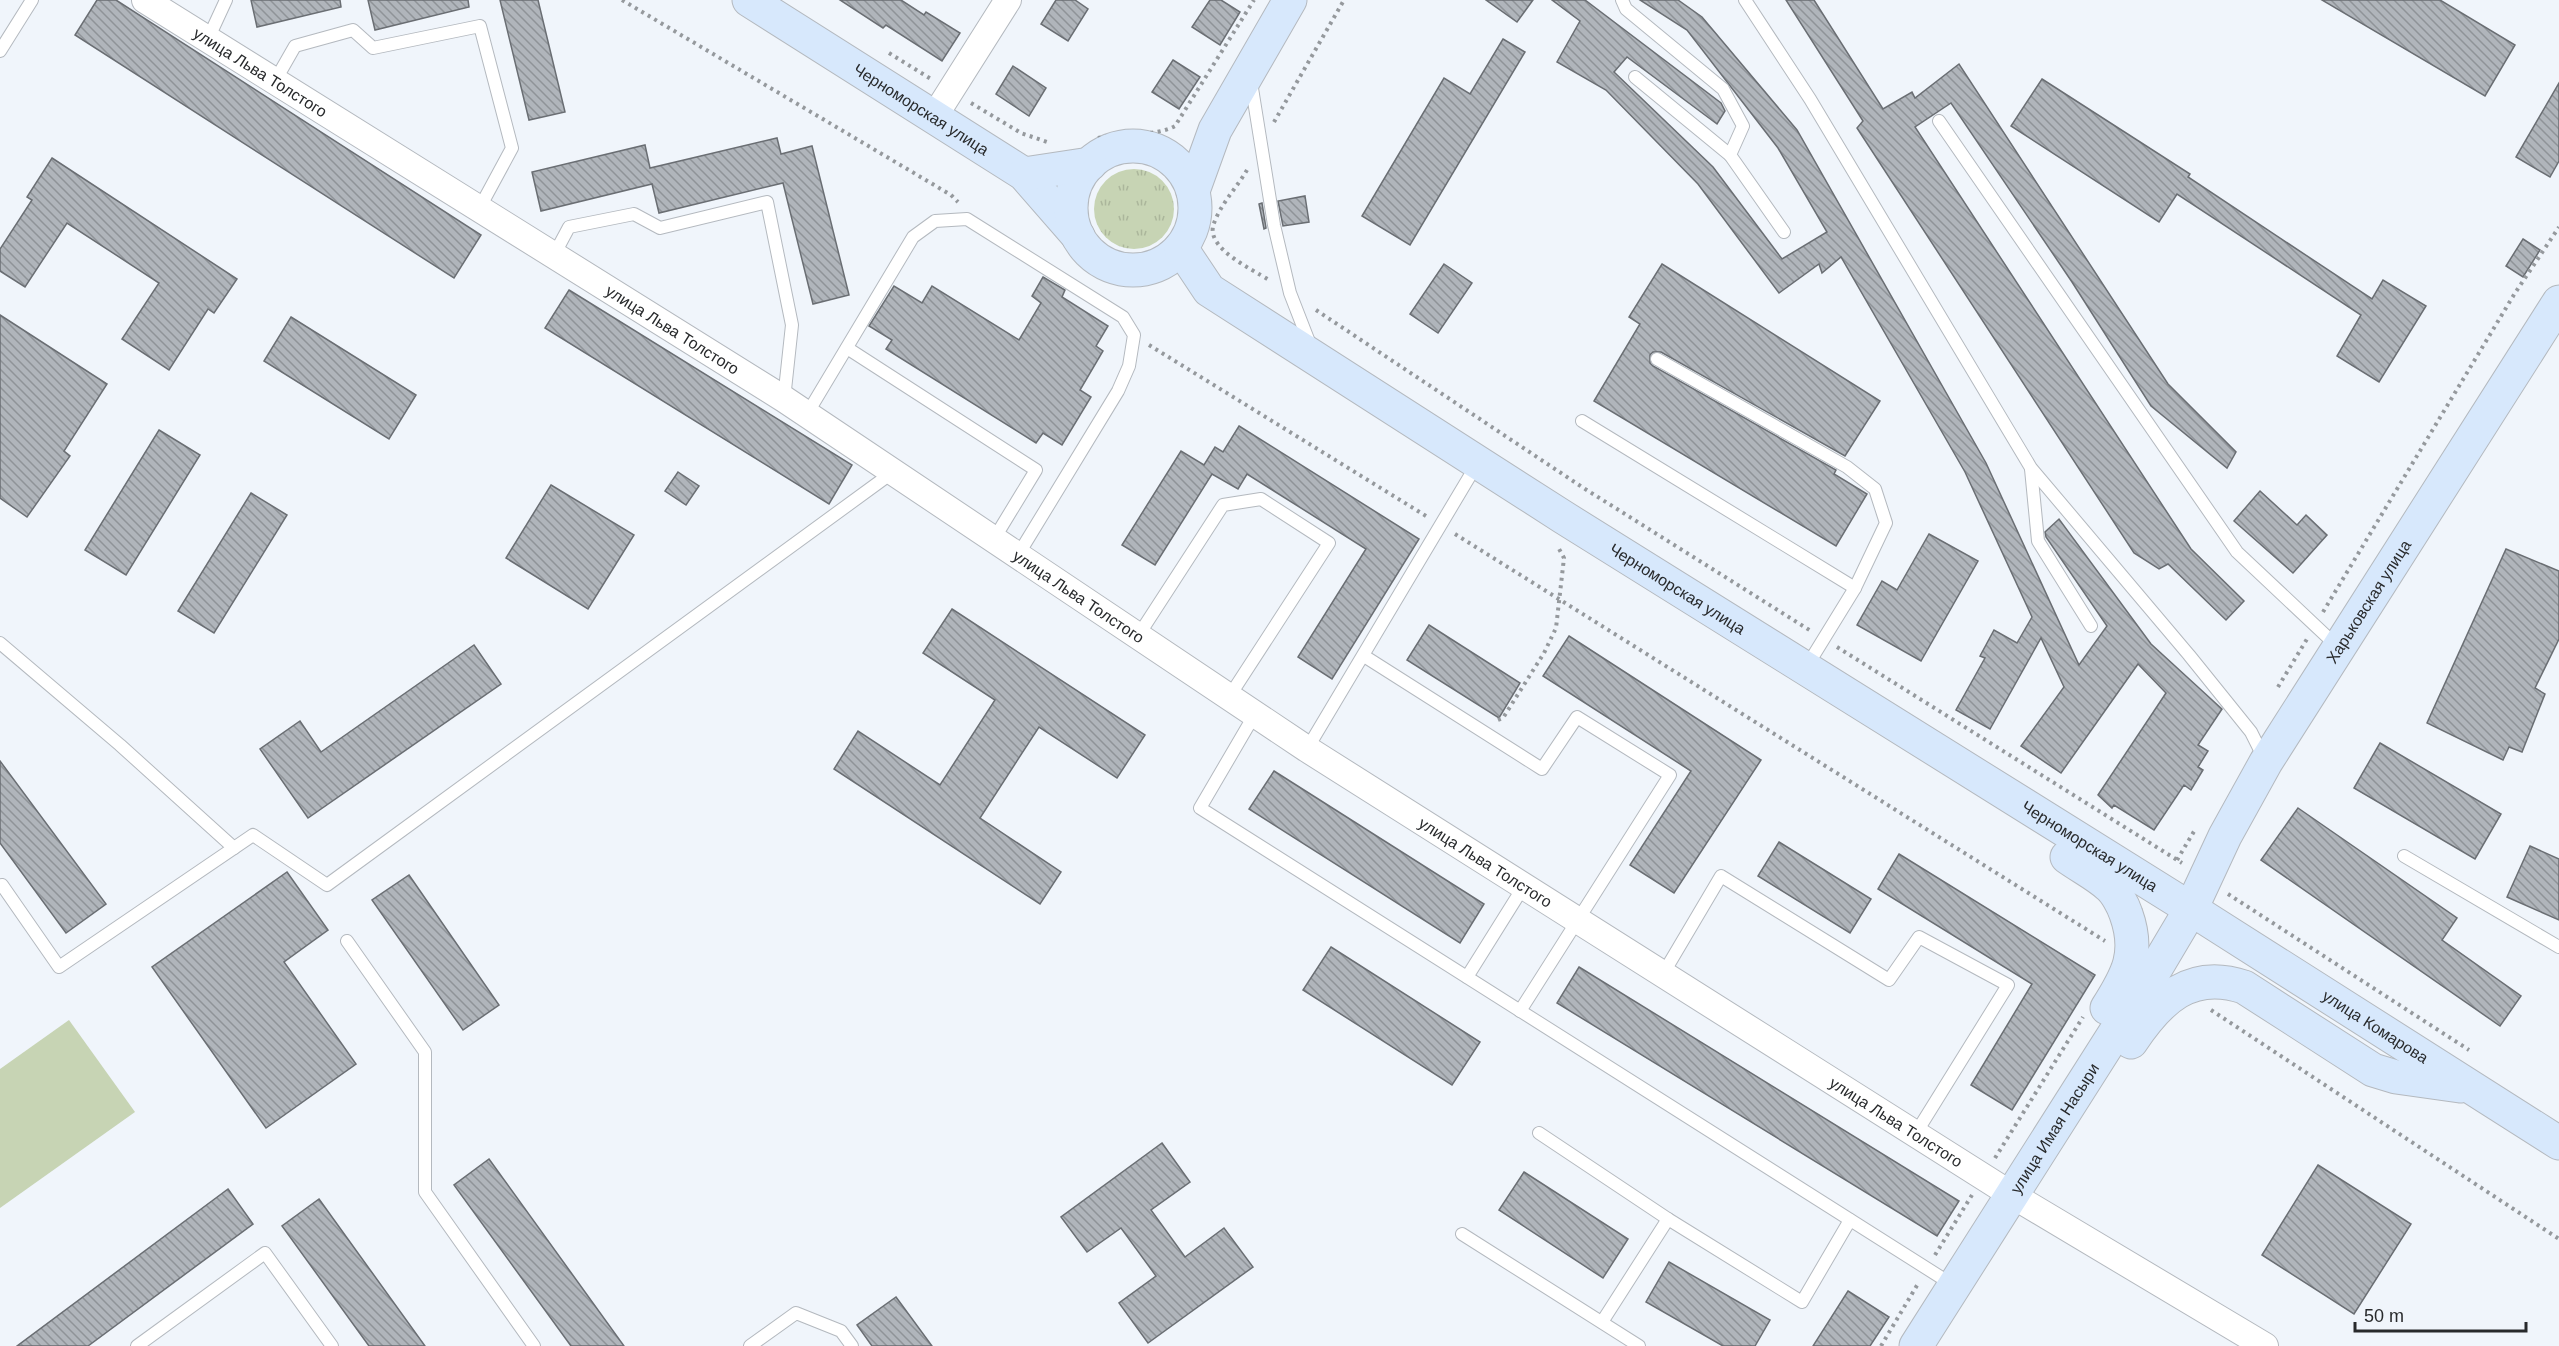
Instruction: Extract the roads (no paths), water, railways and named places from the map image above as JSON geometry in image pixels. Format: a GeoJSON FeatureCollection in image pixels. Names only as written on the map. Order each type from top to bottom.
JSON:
{"type":"FeatureCollection","features":[{"type":"Feature","properties":{"kind":"main road","name":"Черноморская улица"},"geometry":{"type":"LineString","coordinates":[[749,0],[942,103],[1024,174],[1077,236]]}},
{"type":"Feature","properties":{"kind":"main road"},"geometry":{"type":"LineString","coordinates":[[1192,190],[1215,130],[1290,0]]}},
{"type":"Feature","properties":{"kind":"main road"},"geometry":{"type":"LineString","coordinates":[[1159,152],[1215,130]]}},
{"type":"Feature","properties":{"kind":"main road"},"geometry":{"type":"LineString","coordinates":[[1024,174],[1090,152],[1105,153],[1122,147],[1141,147],[1159,152],[1174,161],[1185,175],[1192,190],[1195,210],[1191,231],[1181,248],[1165,262],[1146,269],[1125,270]]}},
{"type":"Feature","properties":{"kind":"main road"},"geometry":{"type":"LineString","coordinates":[[1090,152],[1072,198],[1071,217],[1077,236],[1089,252],[1106,264],[1209,290]]}},
{"type":"Feature","properties":{"kind":"main road","name":"Черноморская улица"},"geometry":{"type":"LineString","coordinates":[[1181,248],[1209,290],[1478,463],[1806,667],[1963,769],[2191,909]]}},
{"type":"Feature","properties":{"kind":"main road","name":"Харьковская улица"},"geometry":{"type":"LineString","coordinates":[[2191,909],[2225,836],[2266,762],[2559,302]]}},
{"type":"Feature","properties":{"kind":"main road"},"geometry":{"type":"LineString","coordinates":[[1963,769],[1997,804],[2040,839],[2110,887],[2124,908],[2132,931],[2133,950],[2124,981],[2045,1111],[2034,1162]]}},
{"type":"Feature","properties":{"kind":"main road","name":"улица Комарова"},"geometry":{"type":"LineString","coordinates":[[2191,909],[2559,1143]]}},
{"type":"Feature","properties":{"kind":"main road","name":"улица Имая Насыри"},"geometry":{"type":"LineString","coordinates":[[1916,1346],[2153,973],[2191,909]]}},
{"type":"Feature","properties":{"kind":"main road"},"geometry":{"type":"LineString","coordinates":[[2034,1162],[2072,1126],[2141,1027],[2163,1002],[2183,988],[2213,983],[2231,983],[2244,987],[2373,1070],[2396,1077],[2470,1088]]}},
{"type":"Feature","properties":{"kind":"street","name":"улица Льва Толстого"},"geometry":{"type":"LineString","coordinates":[[145,0],[784,399],[1307,749],[2012,1195],[2265,1346]]}},
{"type":"Feature","properties":{"kind":"street"},"geometry":{"type":"LineString","coordinates":[[942,103],[1008,0]]}},
{"type":"Feature","properties":{"kind":"lane"},"geometry":{"type":"LineString","coordinates":[[0,51],[32,0]]}},
{"type":"Feature","properties":{"kind":"lane"},"geometry":{"type":"LineString","coordinates":[[208,39],[226,0]]}},
{"type":"Feature","properties":{"kind":"lane"},"geometry":{"type":"LineString","coordinates":[[1622,0],[1626,9],[1723,89],[1743,126],[1730,155]]}},
{"type":"Feature","properties":{"kind":"lane"},"geometry":{"type":"LineString","coordinates":[[1745,0],[1810,99],[2031,468],[2251,732],[2266,762]]}},
{"type":"Feature","properties":{"kind":"lane"},"geometry":{"type":"LineString","coordinates":[[275,81],[295,46],[353,30],[373,48],[480,26],[512,148],[479,209]]}},
{"type":"Feature","properties":{"kind":"lane"},"geometry":{"type":"LineString","coordinates":[[1249,70],[1274,225],[1290,293],[1315,357]]}},
{"type":"Feature","properties":{"kind":"lane"},"geometry":{"type":"LineString","coordinates":[[1635,77],[1730,155],[1784,232]]}},
{"type":"Feature","properties":{"kind":"lane"},"geometry":{"type":"LineString","coordinates":[[1939,121],[2236,552],[2339,648]]}},
{"type":"Feature","properties":{"kind":"lane"},"geometry":{"type":"LineString","coordinates":[[554,255],[569,227],[633,214],[660,228],[767,202],[792,325],[784,399]]}},
{"type":"Feature","properties":{"kind":"lane"},"geometry":{"type":"LineString","coordinates":[[807,414],[913,237],[935,221],[967,219],[1123,317],[1134,336],[1129,366],[1118,392],[1018,555]]}},
{"type":"Feature","properties":{"kind":"lane"},"geometry":{"type":"LineString","coordinates":[[847,348],[1036,470],[994,539]]}},
{"type":"Feature","properties":{"kind":"lane"},"geometry":{"type":"LineString","coordinates":[[1657,359],[1847,467],[1875,489],[1886,523],[1855,588],[1806,667]]}},
{"type":"Feature","properties":{"kind":"lane"},"geometry":{"type":"LineString","coordinates":[[1582,421],[1855,588]]}},
{"type":"Feature","properties":{"kind":"lane"},"geometry":{"type":"LineString","coordinates":[[1307,749],[1478,463]]}},
{"type":"Feature","properties":{"kind":"lane"},"geometry":{"type":"LineString","coordinates":[[2031,468],[2038,541],[2091,626]]}},
{"type":"Feature","properties":{"kind":"lane"},"geometry":{"type":"LineString","coordinates":[[1,884],[59,967],[253,835],[327,885],[894,472]]}},
{"type":"Feature","properties":{"kind":"lane"},"geometry":{"type":"LineString","coordinates":[[1138,636],[1223,505],[1261,499],[1329,543],[1229,697]]}},
{"type":"Feature","properties":{"kind":"lane"},"geometry":{"type":"LineString","coordinates":[[0,643],[120,745],[234,848]]}},
{"type":"Feature","properties":{"kind":"lane"},"geometry":{"type":"LineString","coordinates":[[1364,656],[1542,769],[1577,717],[1670,775],[1520,1011]]}},
{"type":"Feature","properties":{"kind":"lane"},"geometry":{"type":"LineString","coordinates":[[1255,714],[1200,808],[1954,1286]]}},
{"type":"Feature","properties":{"kind":"lane"},"geometry":{"type":"LineString","coordinates":[[2404,856],[2559,947]]}},
{"type":"Feature","properties":{"kind":"lane"},"geometry":{"type":"LineString","coordinates":[[1663,974],[1721,876],[1889,980],[1919,937],[2008,985],[1916,1133]]}},
{"type":"Feature","properties":{"kind":"lane"},"geometry":{"type":"LineString","coordinates":[[1467,977],[1524,886]]}},
{"type":"Feature","properties":{"kind":"lane"},"geometry":{"type":"LineString","coordinates":[[347,941],[425,1052],[425,1192],[534,1346]]}},
{"type":"Feature","properties":{"kind":"lane"},"geometry":{"type":"LineString","coordinates":[[1539,1133],[1668,1219],[1802,1302],[1850,1221]]}},
{"type":"Feature","properties":{"kind":"lane"},"geometry":{"type":"LineString","coordinates":[[1602,1322],[1668,1219]]}},
{"type":"Feature","properties":{"kind":"lane"},"geometry":{"type":"LineString","coordinates":[[1462,1234],[1639,1346]]}},
{"type":"Feature","properties":{"kind":"lane"},"geometry":{"type":"LineString","coordinates":[[137,1346],[265,1253],[332,1346]]}},
{"type":"Feature","properties":{"kind":"lane"},"geometry":{"type":"LineString","coordinates":[[750,1346],[796,1313],[841,1331],[852,1346]]}}]}
